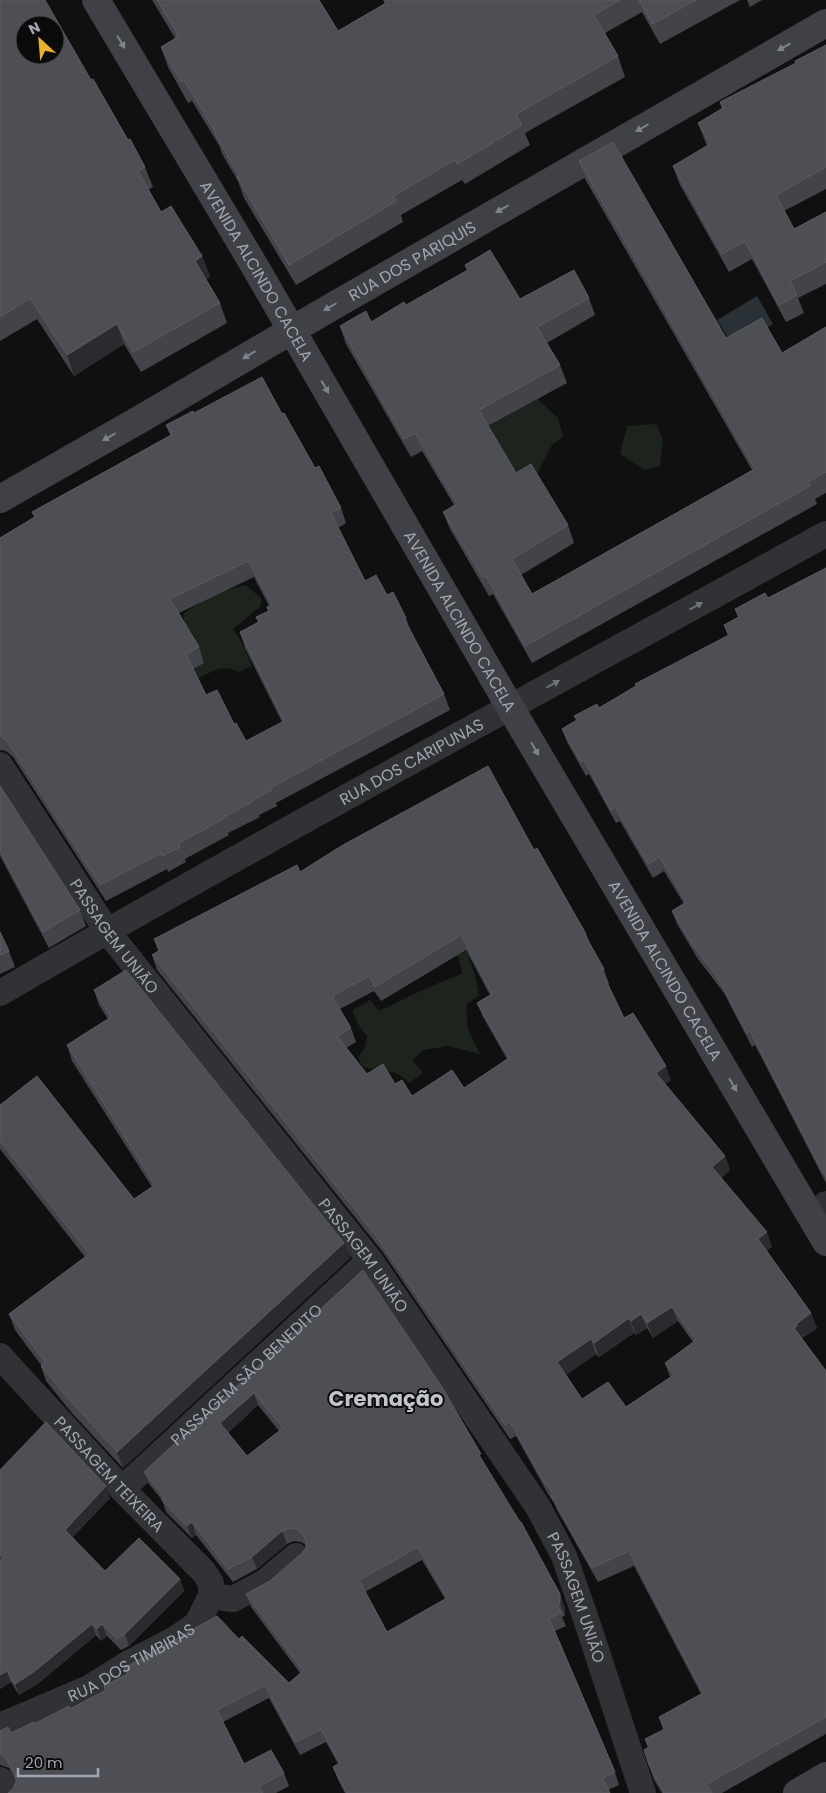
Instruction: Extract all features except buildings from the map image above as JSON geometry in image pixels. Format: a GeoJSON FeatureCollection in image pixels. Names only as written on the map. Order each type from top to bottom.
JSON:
{"type":"FeatureCollection","features":[{"type":"Feature","properties":{"kind":"main road","name":"AVENIDA ALCINDO CACELA"},"geometry":{"type":"LineString","coordinates":[[96,0],[291,330],[510,707],[823,1222]]}},
{"type":"Feature","properties":{"kind":"main road","name":"RUA DOS PARIQUIS"},"geometry":{"type":"LineString","coordinates":[[0,499],[826,23]]}},
{"type":"Feature","properties":{"kind":"main road"},"geometry":{"type":"LineString","coordinates":[[797,1793],[826,1776]]}},
{"type":"Feature","properties":{"kind":"street","name":"RUA DOS CARIPUNAS"},"geometry":{"type":"LineString","coordinates":[[0,993],[107,931],[510,707],[826,534]]}},
{"type":"Feature","properties":{"kind":"street","name":"PASSAGEM UNIÃO"},"geometry":{"type":"LineString","coordinates":[[0,765],[107,931],[370,1260],[538,1508],[564,1556],[643,1793]]}},
{"type":"Feature","properties":{"kind":"street","name":"PASSAGEM SÃO BENEDITO"},"geometry":{"type":"LineString","coordinates":[[122,1489],[370,1260]]}},
{"type":"Feature","properties":{"kind":"street","name":"PASSAGEM TEIXEIRA"},"geometry":{"type":"LineString","coordinates":[[0,1356],[122,1489],[204,1572],[211,1583],[212,1596]]}},
{"type":"Feature","properties":{"kind":"street"},"geometry":{"type":"LineString","coordinates":[[212,1596],[233,1598],[265,1582],[296,1556]]}},
{"type":"Feature","properties":{"kind":"street","name":"RUA DOS TIMBIRAS"},"geometry":{"type":"LineString","coordinates":[[0,1726],[89,1688],[175,1639],[198,1624],[212,1596]]}},
{"type":"Feature","properties":{"kind":"street"},"geometry":{"type":"LineString","coordinates":[[0,1780],[6,1793]]}},
{"type":"Feature","properties":{"kind":"shaded area"},"geometry":{"type":"Polygon","coordinates":[[[757,296],[773,324],[734,347],[717,320],[757,296]]]}},
{"type":"Feature","properties":{"kind":"shaded area"},"geometry":{"type":"Polygon","coordinates":[[[537,399],[558,418],[563,437],[552,445],[537,474],[520,488],[489,426],[537,399]]]}},
{"type":"Feature","properties":{"kind":"shaded area"},"geometry":{"type":"Polygon","coordinates":[[[656,424],[663,440],[660,466],[644,470],[620,454],[627,426],[656,424]]]}},
{"type":"Feature","properties":{"kind":"shaded area"},"geometry":{"type":"Polygon","coordinates":[[[246,585],[261,598],[261,606],[233,629],[241,641],[252,666],[239,672],[226,668],[215,670],[192,681],[183,614],[213,594],[246,585]]]}},
{"type":"Feature","properties":{"kind":"shaded area"},"geometry":{"type":"Polygon","coordinates":[[[466,951],[479,995],[466,1005],[468,1029],[480,1054],[448,1046],[424,1050],[412,1060],[423,1073],[409,1083],[399,1074],[363,1067],[358,1058],[365,1047],[367,1036],[359,1026],[352,1010],[370,1000],[379,1011],[462,974],[459,958],[456,956],[466,951]]]}},
{"type":"Feature","properties":{"kind":"district","name":"Cremação"},"geometry":{"type":"Point","coordinates":[386,1399]}}]}
